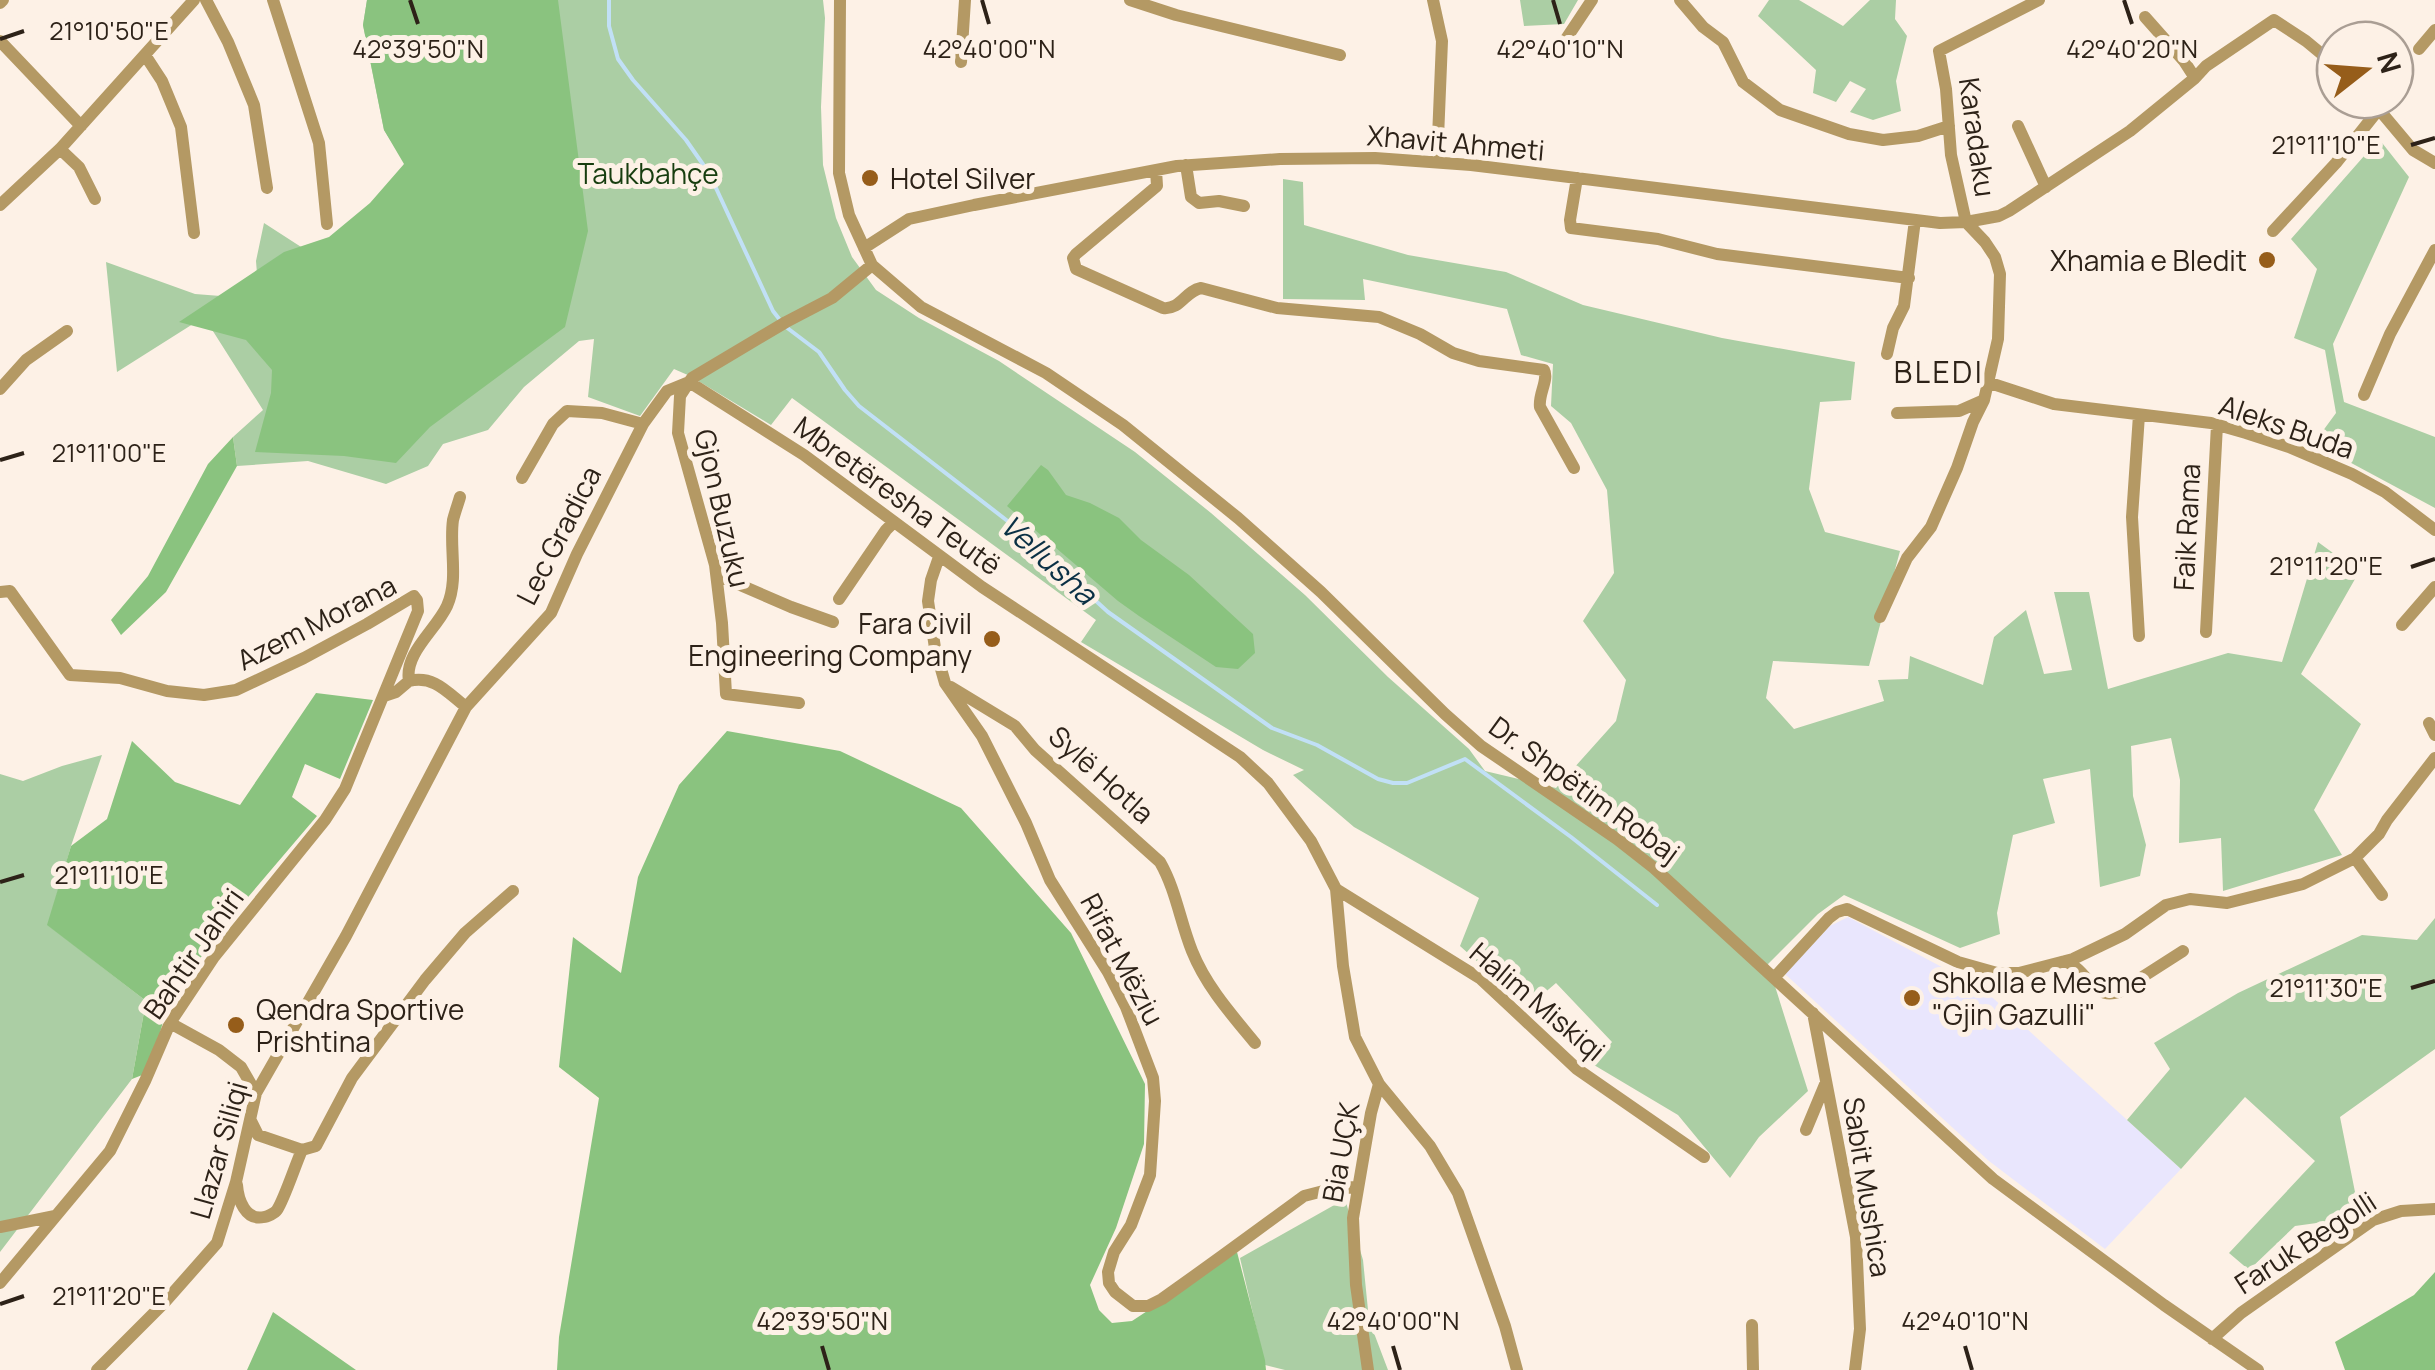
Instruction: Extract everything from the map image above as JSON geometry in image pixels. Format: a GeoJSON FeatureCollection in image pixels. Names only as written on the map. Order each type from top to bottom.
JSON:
{"type":"FeatureCollection","features":[{"type":"Feature","properties":{"kind":"street"},"geometry":{"type":"LineString","coordinates":[[0,205],[60,149],[194,0]]}},
{"type":"Feature","properties":{"kind":"street"},"geometry":{"type":"LineString","coordinates":[[206,0],[254,105],[267,188]]}},
{"type":"Feature","properties":{"kind":"street"},"geometry":{"type":"LineString","coordinates":[[273,0],[319,143],[327,224]]}},
{"type":"Feature","properties":{"kind":"street"},"geometry":{"type":"LineString","coordinates":[[840,0],[840,173],[849,215],[872,265]]}},
{"type":"Feature","properties":{"kind":"street"},"geometry":{"type":"LineString","coordinates":[[962,62],[965,0]]}},
{"type":"Feature","properties":{"kind":"street"},"geometry":{"type":"LineString","coordinates":[[1130,0],[1340,55]]}},
{"type":"Feature","properties":{"kind":"street"},"geometry":{"type":"LineString","coordinates":[[1433,0],[1442,41],[1437,162]]}},
{"type":"Feature","properties":{"kind":"street"},"geometry":{"type":"LineString","coordinates":[[1564,42],[1592,0]]}},
{"type":"Feature","properties":{"kind":"street"},"geometry":{"type":"LineString","coordinates":[[1680,0],[1703,27],[1724,42],[1743,82],[1780,110],[1849,134],[1884,140],[1918,136],[1949,126]]}},
{"type":"Feature","properties":{"kind":"street","name":"Karadaku"},"geometry":{"type":"LineString","coordinates":[[1966,222],[1950,155],[1939,51],[2039,0]]}},
{"type":"Feature","properties":{"kind":"street"},"geometry":{"type":"LineString","coordinates":[[2144,17],[2184,60],[2195,78]]}},
{"type":"Feature","properties":{"kind":"street","name":"Xhavit Ahmeti"},"geometry":{"type":"LineString","coordinates":[[864,248],[909,219],[1156,170],[1227,161],[1334,158],[1437,162],[1953,224],[1999,216],[2130,131],[2206,66],[2274,20],[2315,48]]}},
{"type":"Feature","properties":{"kind":"street"},"geometry":{"type":"LineString","coordinates":[[2419,49],[2435,30]]}},
{"type":"Feature","properties":{"kind":"street"},"geometry":{"type":"LineString","coordinates":[[0,41],[81,126]]}},
{"type":"Feature","properties":{"kind":"street"},"geometry":{"type":"LineString","coordinates":[[145,55],[162,81],[181,127],[194,233]]}},
{"type":"Feature","properties":{"kind":"street"},"geometry":{"type":"LineString","coordinates":[[2273,231],[2336,164],[2365,120]]}},
{"type":"Feature","properties":{"kind":"street"},"geometry":{"type":"LineString","coordinates":[[2388,120],[2413,150],[2431,156]]}},
{"type":"Feature","properties":{"kind":"street"},"geometry":{"type":"LineString","coordinates":[[2018,126],[2046,186]]}},
{"type":"Feature","properties":{"kind":"street"},"geometry":{"type":"LineString","coordinates":[[60,149],[80,166],[95,199]]}},
{"type":"Feature","properties":{"kind":"street"},"geometry":{"type":"LineString","coordinates":[[1186,165],[1191,196],[1200,202],[1244,206]]}},
{"type":"Feature","properties":{"kind":"street"},"geometry":{"type":"LineString","coordinates":[[1156,170],[1157,186],[1076,254],[1076,268],[1164,308],[1177,306],[1194,289],[1201,288],[1277,308],[1368,314],[1392,320],[1453,353],[1479,362],[1544,370],[1540,406],[1574,468]]}},
{"type":"Feature","properties":{"kind":"street"},"geometry":{"type":"LineString","coordinates":[[1576,178],[1571,228],[1658,239],[1717,254],[1908,278]]}},
{"type":"Feature","properties":{"kind":"street"},"geometry":{"type":"LineString","coordinates":[[1887,354],[1893,328],[1904,306],[1915,220]]}},
{"type":"Feature","properties":{"kind":"street"},"geometry":{"type":"LineString","coordinates":[[1880,617],[1907,558],[1931,527],[1990,382],[1998,340],[2000,274],[1995,257],[1966,222]]}},
{"type":"Feature","properties":{"kind":"street"},"geometry":{"type":"LineString","coordinates":[[2364,394],[2390,334],[2430,271],[2435,250]]}},
{"type":"Feature","properties":{"kind":"street","name":"Lec Gradica"},"geometry":{"type":"LineString","coordinates":[[466,707],[551,613],[643,424],[667,391],[832,298],[872,265]]}},
{"type":"Feature","properties":{"kind":"street","name":"Dr. Shpëtim Robaj"},"geometry":{"type":"LineString","coordinates":[[872,265],[921,306],[1046,373],[1165,457],[1321,592],[1481,746],[1634,851],[1993,1179],[2258,1370]]}},
{"type":"Feature","properties":{"kind":"street"},"geometry":{"type":"LineString","coordinates":[[0,389],[26,360],[67,331]]}},
{"type":"Feature","properties":{"kind":"street","name":"Mbretëresha Teutë"},"geometry":{"type":"LineString","coordinates":[[689,382],[804,456],[982,588],[1240,757],[1268,783],[1312,840],[1336,889]]}},
{"type":"Feature","properties":{"kind":"street","name":"Gjon Buzuku"},"geometry":{"type":"LineString","coordinates":[[689,382],[680,396],[678,434],[716,574],[726,694],[799,703]]}},
{"type":"Feature","properties":{"kind":"street","name":"Aleks Buda"},"geometry":{"type":"LineString","coordinates":[[1990,382],[2054,404],[2217,425],[2289,448],[2385,492],[2435,530]]}},
{"type":"Feature","properties":{"kind":"street"},"geometry":{"type":"LineString","coordinates":[[1897,413],[1959,411],[1984,400]]}},
{"type":"Feature","properties":{"kind":"street","name":"Lec Gradica"},"geometry":{"type":"LineString","coordinates":[[522,478],[553,424],[567,412],[602,414],[643,424]]}},
{"type":"Feature","properties":{"kind":"street"},"geometry":{"type":"LineString","coordinates":[[2139,636],[2132,517],[2140,415]]}},
{"type":"Feature","properties":{"kind":"street","name":"Faik Rama"},"geometry":{"type":"LineString","coordinates":[[2206,632],[2217,425]]}},
{"type":"Feature","properties":{"kind":"street"},"geometry":{"type":"LineString","coordinates":[[409,681],[407,670],[413,656],[448,604],[453,582],[453,520],[460,497]]}},
{"type":"Feature","properties":{"kind":"street"},"geometry":{"type":"LineString","coordinates":[[840,599],[893,523]]}},
{"type":"Feature","properties":{"kind":"street"},"geometry":{"type":"LineString","coordinates":[[939,557],[928,601],[945,683]]}},
{"type":"Feature","properties":{"kind":"street"},"geometry":{"type":"LineString","coordinates":[[716,574],[834,622]]}},
{"type":"Feature","properties":{"kind":"street"},"geometry":{"type":"LineString","coordinates":[[2402,625],[2435,587]]}},
{"type":"Feature","properties":{"kind":"street","name":"Azem Morana"},"geometry":{"type":"LineString","coordinates":[[0,592],[10,591],[70,674],[120,678],[167,691],[204,695],[236,690],[352,633],[414,596],[418,611],[384,696]]}},
{"type":"Feature","properties":{"kind":"street"},"geometry":{"type":"LineString","coordinates":[[384,696],[420,678],[430,680],[466,707]]}},
{"type":"Feature","properties":{"kind":"street","name":"Sylë Hotla"},"geometry":{"type":"LineString","coordinates":[[945,683],[1015,726],[1035,750],[1160,862],[1204,977],[1254,1042]]}},
{"type":"Feature","properties":{"kind":"street","name":"Rifat Mëziu"},"geometry":{"type":"LineString","coordinates":[[945,683],[982,736],[1050,880],[1108,972],[1153,1078],[1150,1175],[1110,1264],[1109,1283],[1115,1292],[1133,1306],[1148,1306],[1304,1196],[1358,1187]]}},
{"type":"Feature","properties":{"kind":"street","name":"Bahtir Jahiri"},"geometry":{"type":"LineString","coordinates":[[0,1282],[110,1151],[170,1023],[214,957],[325,820],[344,789],[384,696]]}},
{"type":"Feature","properties":{"kind":"street","name":"Llazar Siliqi"},"geometry":{"type":"LineString","coordinates":[[97,1370],[217,1243],[236,1182],[256,1093],[346,936],[466,707]]}},
{"type":"Feature","properties":{"kind":"street"},"geometry":{"type":"LineString","coordinates":[[1774,978],[1829,918],[1847,908],[1958,962],[2008,974],[2066,961],[2125,934],[2166,905],[2190,899],[2227,902],[2304,884],[2355,858],[2379,834],[2435,758]]}},
{"type":"Feature","properties":{"kind":"street"},"geometry":{"type":"LineString","coordinates":[[2355,858],[2382,895]]}},
{"type":"Feature","properties":{"kind":"street","name":"Bia UÇK"},"geometry":{"type":"LineString","coordinates":[[1336,889],[1354,1038],[1379,1084],[1358,1187],[1353,1235],[1368,1370]]}},
{"type":"Feature","properties":{"kind":"street","name":"Halim Miskiqi"},"geometry":{"type":"LineString","coordinates":[[1336,889],[1481,979],[1576,1069],[1704,1156]]}},
{"type":"Feature","properties":{"kind":"street"},"geometry":{"type":"LineString","coordinates":[[251,1120],[258,1135],[302,1150],[316,1146],[352,1078],[424,980],[466,933],[513,891]]}},
{"type":"Feature","properties":{"kind":"street"},"geometry":{"type":"LineString","coordinates":[[2066,961],[2076,966],[2100,994],[2108,996],[2183,951]]}},
{"type":"Feature","properties":{"kind":"street","name":"Sabit Mushica"},"geometry":{"type":"LineString","coordinates":[[1813,1012],[1856,1236],[1860,1329],[1855,1370]]}},
{"type":"Feature","properties":{"kind":"street"},"geometry":{"type":"LineString","coordinates":[[170,1023],[230,1058],[241,1067],[256,1093]]}},
{"type":"Feature","properties":{"kind":"street"},"geometry":{"type":"LineString","coordinates":[[1806,1130],[1826,1082]]}},
{"type":"Feature","properties":{"kind":"street"},"geometry":{"type":"LineString","coordinates":[[1379,1084],[1430,1146],[1458,1193],[1506,1326],[1517,1370]]}},
{"type":"Feature","properties":{"kind":"street"},"geometry":{"type":"LineString","coordinates":[[236,1182],[246,1212],[256,1218],[266,1217],[277,1211],[302,1150]]}},
{"type":"Feature","properties":{"kind":"street","name":"Faruk Begolli"},"geometry":{"type":"LineString","coordinates":[[2212,1338],[2241,1313],[2373,1220],[2401,1210],[2435,1209]]}},
{"type":"Feature","properties":{"kind":"street"},"geometry":{"type":"LineString","coordinates":[[0,1227],[55,1216]]}},
{"type":"Feature","properties":{"kind":"street"},"geometry":{"type":"LineString","coordinates":[[1752,1325],[1753,1370]]}},
{"type":"Feature","properties":{"kind":"shaded area"},"geometry":{"type":"Polygon","coordinates":[[[1848,917],[1983,989],[2181,1169],[2105,1249],[1989,1161],[1785,974],[1830,926],[1848,917]]]}},
{"type":"Feature","properties":{"kind":"green space","name":"Taukbahçe"},"geometry":{"type":"Polygon","coordinates":[[[367,0],[823,0],[823,165],[836,218],[852,257],[876,290],[999,361],[1135,452],[1305,595],[1469,749],[1485,771],[1556,788],[1616,721],[1626,680],[1583,621],[1614,573],[1607,490],[1571,423],[1551,406],[1553,364],[1521,355],[1507,309],[1363,279],[1365,300],[1283,299],[1283,179],[1303,182],[1304,225],[1408,255],[1506,272],[1583,305],[1722,338],[1855,362],[1851,400],[1820,402],[1809,489],[1825,532],[1900,551],[1869,666],[1773,661],[1766,698],[1794,729],[1884,701],[1878,680],[1908,679],[1910,656],[1983,685],[1994,637],[2026,610],[2044,674],[2072,670],[2054,592],[2089,592],[2108,689],[2228,653],[2282,662],[2318,542],[2359,572],[2301,674],[2361,724],[2314,810],[2342,855],[2223,891],[2221,838],[2179,843],[2180,780],[2171,738],[2131,746],[2133,796],[2146,845],[2140,876],[2100,887],[2090,769],[2043,779],[2055,823],[2013,835],[1997,913],[2000,934],[1960,948],[1844,895],[1818,914],[1768,964],[1808,1091],[1759,1137],[1730,1178],[1678,1115],[1594,1065],[1612,1042],[1556,983],[1528,1007],[1460,946],[1479,898],[1354,827],[1293,775],[1304,770],[1263,750],[1081,642],[1096,620],[792,398],[771,425],[674,369],[640,416],[588,397],[594,339],[579,341],[524,387],[488,430],[443,444],[428,466],[386,484],[308,461],[237,466],[233,437],[263,410],[204,317],[117,372],[106,262],[195,294],[259,299],[256,261],[264,223],[312,254],[382,199],[405,163],[384,130],[363,25],[367,0]]]}},
{"type":"Feature","properties":{"kind":"green space"},"geometry":{"type":"Polygon","coordinates":[[[367,0],[558,0],[588,231],[565,327],[430,427],[396,463],[255,452],[271,393],[272,370],[246,340],[179,322],[284,252],[329,237],[370,203],[404,164],[384,130],[363,25],[367,0]]]}},
{"type":"Feature","properties":{"kind":"green space"},"geometry":{"type":"Polygon","coordinates":[[[1520,0],[1578,0],[1564,24],[1524,26],[1520,0]]]}},
{"type":"Feature","properties":{"kind":"green space"},"geometry":{"type":"Polygon","coordinates":[[[1769,0],[1799,0],[1843,26],[1870,0],[1896,0],[1895,19],[1907,36],[1896,81],[1901,111],[1873,120],[1850,112],[1866,89],[1850,81],[1836,102],[1813,93],[1816,70],[1758,16],[1769,0]]]}},
{"type":"Feature","properties":{"kind":"green space"},"geometry":{"type":"Polygon","coordinates":[[[2379,139],[2409,177],[2333,344],[2344,402],[2435,437],[2435,508],[2314,443],[2336,413],[2325,350],[2294,338],[2317,269],[2291,239],[2379,139]]]}},
{"type":"Feature","properties":{"kind":"green space"},"geometry":{"type":"Polygon","coordinates":[[[233,437],[237,466],[166,592],[121,635],[111,620],[148,576],[208,464],[233,437]]]}},
{"type":"Feature","properties":{"kind":"green space"},"geometry":{"type":"Polygon","coordinates":[[[1041,465],[1066,495],[1119,518],[1141,540],[1189,575],[1253,634],[1255,653],[1238,669],[1216,667],[1118,601],[1007,506],[1041,465]]]}},
{"type":"Feature","properties":{"kind":"green space"},"geometry":{"type":"Polygon","coordinates":[[[316,693],[373,700],[340,779],[305,764],[292,797],[317,816],[226,923],[168,1002],[150,1072],[132,1079],[146,1001],[47,925],[71,846],[107,819],[132,741],[175,782],[240,805],[316,693]]]}},
{"type":"Feature","properties":{"kind":"green space"},"geometry":{"type":"Polygon","coordinates":[[[727,731],[840,751],[961,808],[1071,933],[1145,1084],[1144,1144],[1116,1228],[1090,1285],[1099,1310],[1112,1323],[1132,1321],[1237,1252],[1266,1370],[557,1370],[559,1337],[599,1098],[559,1067],[573,937],[621,973],[638,877],[679,785],[727,731]]]}},
{"type":"Feature","properties":{"kind":"green space"},"geometry":{"type":"Polygon","coordinates":[[[102,755],[48,925],[146,1001],[132,1079],[0,1252],[0,774],[23,781],[102,755]]]}},
{"type":"Feature","properties":{"kind":"green space"},"geometry":{"type":"Polygon","coordinates":[[[2435,918],[2435,1049],[2340,1117],[2360,1217],[2295,1226],[2249,1270],[2229,1253],[2315,1161],[2245,1097],[2181,1169],[2127,1120],[2170,1069],[2154,1043],[2238,993],[2362,935],[2417,940],[2435,918]]]}},
{"type":"Feature","properties":{"kind":"green space"},"geometry":{"type":"Polygon","coordinates":[[[1345,1199],[1363,1260],[1369,1320],[1388,1370],[1285,1370],[1265,1365],[1240,1258],[1345,1199]]]}},
{"type":"Feature","properties":{"kind":"green space"},"geometry":{"type":"Polygon","coordinates":[[[2435,1272],[2435,1370],[2345,1370],[2335,1342],[2414,1295],[2435,1272]]]}},
{"type":"Feature","properties":{"kind":"green space"},"geometry":{"type":"Polygon","coordinates":[[[273,1312],[356,1370],[247,1370],[273,1312]]]}},
{"type":"Feature","properties":{"kind":"waterway","name":"Vellusha"},"geometry":{"type":"LineString","coordinates":[[609,0],[609,26],[618,59],[709,173],[780,320]]}},
{"type":"Feature","properties":{"kind":"waterway","name":"Vellusha"},"geometry":{"type":"LineString","coordinates":[[786,327],[819,352],[859,406],[1014,526],[1108,612],[1272,728],[1317,745],[1378,779],[1393,783],[1407,783],[1465,759],[1657,905]]}},
{"type":"Feature","properties":{"kind":"place","name":"Hotel Silver"},"geometry":{"type":"Point","coordinates":[870,178]}},
{"type":"Feature","properties":{"kind":"place","name":"Xhamia e Bledit"},"geometry":{"type":"Point","coordinates":[2267,260]}},
{"type":"Feature","properties":{"kind":"place","name":"Fara Civil Engineering Company"},"geometry":{"type":"Point","coordinates":[992,639]}},
{"type":"Feature","properties":{"kind":"place","name":"Shkolla e Mesme \"Gjin Gazulli\""},"geometry":{"type":"Point","coordinates":[1912,998]}},
{"type":"Feature","properties":{"kind":"place","name":"Qendra Sportive Prishtina"},"geometry":{"type":"Point","coordinates":[236,1025]}},
{"type":"Feature","properties":{"kind":"district","name":"BLEDI"},"geometry":{"type":"Point","coordinates":[1939,371]}}]}
